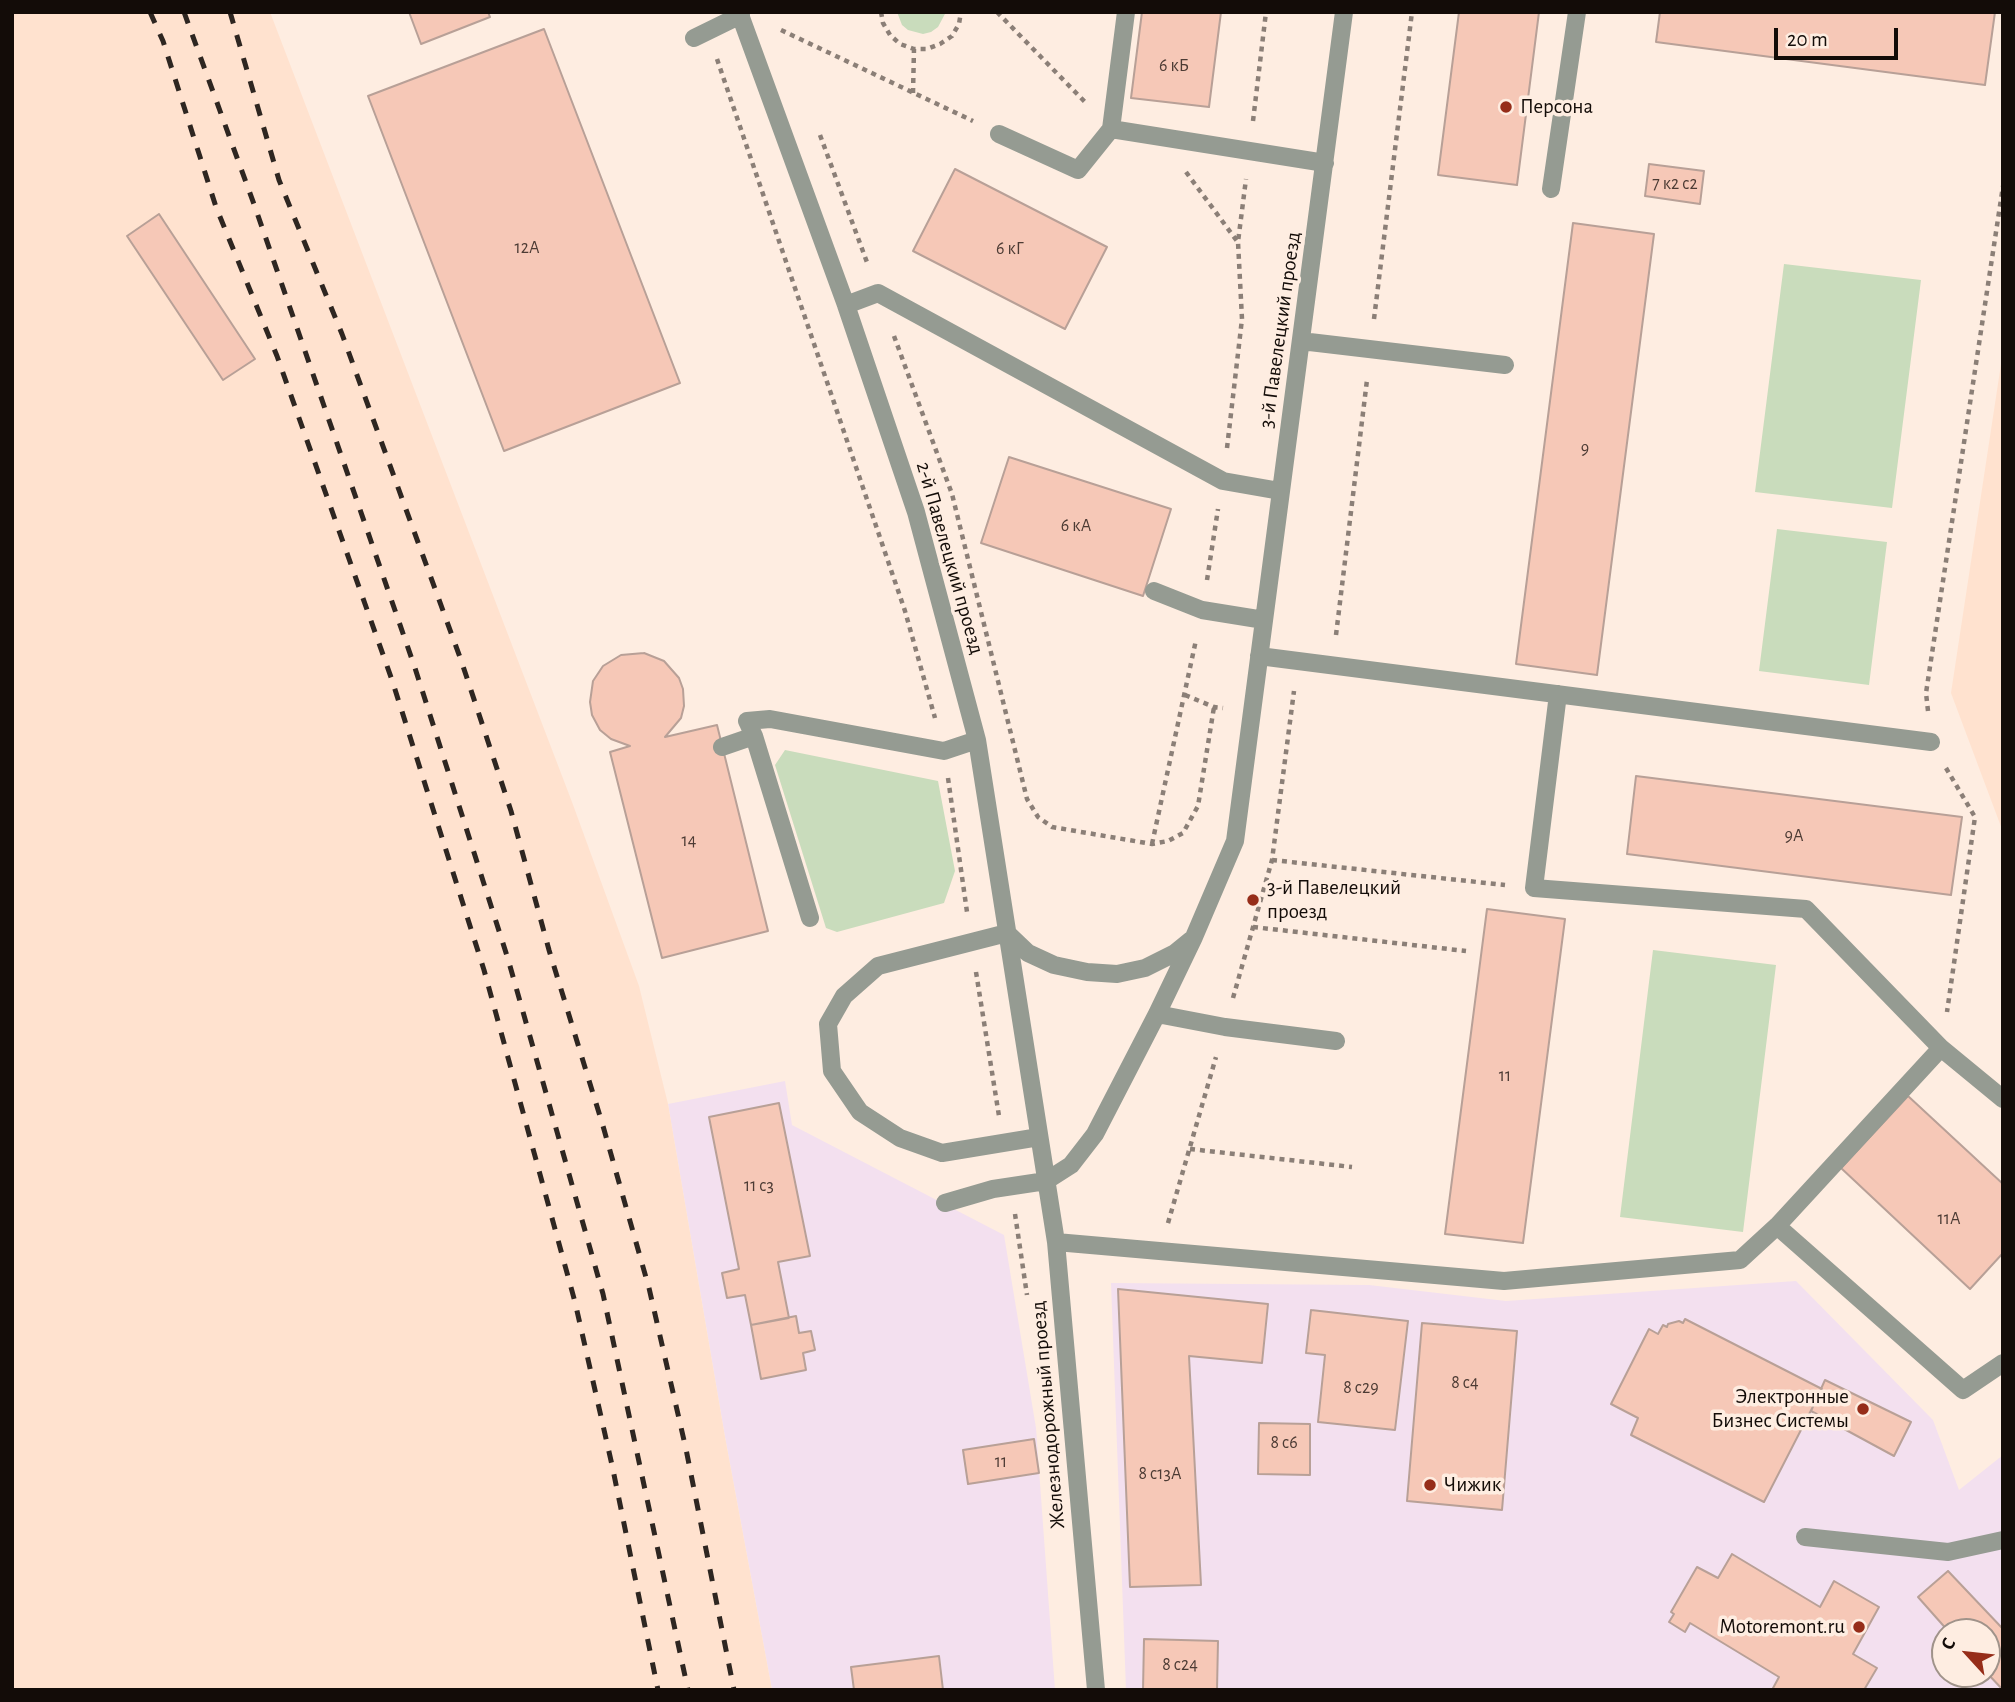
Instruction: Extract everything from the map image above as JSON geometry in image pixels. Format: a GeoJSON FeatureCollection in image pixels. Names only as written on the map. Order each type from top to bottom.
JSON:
{"type":"FeatureCollection","features":[{"type":"Feature","properties":{"kind":"street"},"geometry":{"type":"LineString","coordinates":[[999,134],[1078,170],[1111,129],[1126,12]]}},
{"type":"Feature","properties":{"kind":"street","name":"3-й Павелецкий проезд"},"geometry":{"type":"LineString","coordinates":[[1046,1181],[1071,1165],[1094,1134],[1157,1014],[1235,841],[1344,12]]}},
{"type":"Feature","properties":{"kind":"street"},"geometry":{"type":"LineString","coordinates":[[1550,189],[1577,12]]}},
{"type":"Feature","properties":{"kind":"street"},"geometry":{"type":"LineString","coordinates":[[701,35],[740,14]]}},
{"type":"Feature","properties":{"kind":"street","name":"2-й Павелецкий проезд"},"geometry":{"type":"LineString","coordinates":[[740,14],[846,305],[916,512],[977,740],[1039,1137]]}},
{"type":"Feature","properties":{"kind":"street"},"geometry":{"type":"LineString","coordinates":[[1111,129],[1325,163]]}},
{"type":"Feature","properties":{"kind":"street"},"geometry":{"type":"LineString","coordinates":[[846,305],[878,293],[1223,481],[1280,492]]}},
{"type":"Feature","properties":{"kind":"street"},"geometry":{"type":"LineString","coordinates":[[1301,341],[1505,365]]}},
{"type":"Feature","properties":{"kind":"street"},"geometry":{"type":"LineString","coordinates":[[1154,591],[1202,610],[1264,620]]}},
{"type":"Feature","properties":{"kind":"street"},"geometry":{"type":"LineString","coordinates":[[1259,656],[1931,742]]}},
{"type":"Feature","properties":{"kind":"street"},"geometry":{"type":"LineString","coordinates":[[1558,694],[1534,888],[1806,909],[1941,1048],[2003,1099]]}},
{"type":"Feature","properties":{"kind":"street"},"geometry":{"type":"LineString","coordinates":[[810,918],[747,721],[770,719],[943,751],[977,740]]}},
{"type":"Feature","properties":{"kind":"street"},"geometry":{"type":"LineString","coordinates":[[722,747],[754,736]]}},
{"type":"Feature","properties":{"kind":"street"},"geometry":{"type":"LineString","coordinates":[[1039,1137],[943,1153],[900,1138],[860,1112],[832,1071],[828,1024],[844,996],[878,966],[1007,933],[1028,953],[1054,965],[1087,972],[1117,974],[1145,968],[1175,953],[1194,937]]}},
{"type":"Feature","properties":{"kind":"street"},"geometry":{"type":"LineString","coordinates":[[1157,1014],[1225,1027],[1336,1041]]}},
{"type":"Feature","properties":{"kind":"street"},"geometry":{"type":"LineString","coordinates":[[1056,1242],[1504,1281],[1740,1260],[1777,1226],[1941,1048]]}},
{"type":"Feature","properties":{"kind":"street","name":"Железнодорожный проезд"},"geometry":{"type":"LineString","coordinates":[[1039,1137],[1056,1242],[1096,1690]]}},
{"type":"Feature","properties":{"kind":"street"},"geometry":{"type":"LineString","coordinates":[[945,1203],[993,1189],[1046,1181]]}},
{"type":"Feature","properties":{"kind":"street"},"geometry":{"type":"LineString","coordinates":[[1777,1226],[1963,1390],[2003,1363]]}},
{"type":"Feature","properties":{"kind":"street"},"geometry":{"type":"LineString","coordinates":[[1805,1537],[1948,1552],[2003,1540]]}},
{"type":"Feature","properties":{"kind":"path"},"geometry":{"type":"LineString","coordinates":[[881,12],[883,23],[890,35],[900,44],[914,49],[927,49],[952,36],[959,24],[961,12]]}},
{"type":"Feature","properties":{"kind":"path"},"geometry":{"type":"LineString","coordinates":[[997,12],[1111,129]]}},
{"type":"Feature","properties":{"kind":"path"},"geometry":{"type":"LineString","coordinates":[[1250,149],[1266,12]]}},
{"type":"Feature","properties":{"kind":"path"},"geometry":{"type":"LineString","coordinates":[[781,30],[999,134]]}},
{"type":"Feature","properties":{"kind":"path"},"geometry":{"type":"LineString","coordinates":[[701,35],[905,611],[943,751],[1003,1143]]}},
{"type":"Feature","properties":{"kind":"path"},"geometry":{"type":"LineString","coordinates":[[913,93],[914,49]]}},
{"type":"Feature","properties":{"kind":"path"},"geometry":{"type":"LineString","coordinates":[[1158,135],[1238,242]]}},
{"type":"Feature","properties":{"kind":"path"},"geometry":{"type":"LineString","coordinates":[[1941,1048],[1975,817],[1931,742],[1926,693],[2003,186]]}},
{"type":"Feature","properties":{"kind":"path"},"geometry":{"type":"LineString","coordinates":[[965,548],[1027,799],[1038,817],[1052,827],[1152,844],[1168,841],[1183,833],[1198,806],[1214,707],[1185,695]]}},
{"type":"Feature","properties":{"kind":"path"},"geometry":{"type":"LineString","coordinates":[[1160,1251],[1272,860],[1298,659]]}},
{"type":"Feature","properties":{"kind":"path"},"geometry":{"type":"LineString","coordinates":[[1272,860],[1534,888]]}},
{"type":"Feature","properties":{"kind":"path"},"geometry":{"type":"LineString","coordinates":[[1253,927],[1466,951]]}},
{"type":"Feature","properties":{"kind":"path"},"geometry":{"type":"LineString","coordinates":[[1190,1149],[1352,1167]]}},
{"type":"Feature","properties":{"kind":"path"},"geometry":{"type":"LineString","coordinates":[[1010,1187],[1029,1307]]}},
{"type":"Feature","properties":{"kind":"shaded area"},"geometry":{"type":"Polygon","coordinates":[[[12,12],[270,12],[572,802],[639,986],[668,1104],[772,1690],[12,1690],[12,12]]]}},
{"type":"Feature","properties":{"kind":"shaded area"},"geometry":{"type":"Polygon","coordinates":[[[2003,351],[2003,832],[1951,693],[2003,351]]]}},
{"type":"Feature","properties":{"kind":"shaded area"},"geometry":{"type":"Polygon","coordinates":[[[785,1081],[792,1125],[1004,1235],[1036,1428],[1055,1690],[772,1690],[668,1104],[785,1081]]]}},
{"type":"Feature","properties":{"kind":"shaded area"},"geometry":{"type":"Polygon","coordinates":[[[1796,1281],[1933,1420],[1959,1490],[2003,1455],[2003,1690],[1126,1690],[1111,1283],[1369,1285],[1506,1301],[1796,1281]]]}},
{"type":"Feature","properties":{"kind":"green space"},"geometry":{"type":"Polygon","coordinates":[[[897,12],[946,12],[938,27],[923,34],[908,30],[902,25],[897,12]]]}},
{"type":"Feature","properties":{"kind":"green space"},"geometry":{"type":"Polygon","coordinates":[[[1784,264],[1921,280],[1892,508],[1755,492],[1784,264]]]}},
{"type":"Feature","properties":{"kind":"green space"},"geometry":{"type":"Polygon","coordinates":[[[1777,529],[1887,542],[1869,685],[1759,671],[1777,529]]]}},
{"type":"Feature","properties":{"kind":"green space"},"geometry":{"type":"Polygon","coordinates":[[[785,750],[938,781],[955,871],[944,903],[837,932],[826,928],[775,765],[785,750]]]}},
{"type":"Feature","properties":{"kind":"green space"},"geometry":{"type":"Polygon","coordinates":[[[1653,950],[1776,965],[1743,1232],[1620,1217],[1653,950]]]}},
{"type":"Feature","properties":{"kind":"building"},"geometry":{"type":"Polygon","coordinates":[[[409,12],[488,12],[490,17],[421,44],[409,12]]]}},
{"type":"Feature","properties":{"kind":"building"},"geometry":{"type":"Polygon","coordinates":[[[1142,12],[1221,12],[1209,107],[1131,98],[1142,12]]]}},
{"type":"Feature","properties":{"kind":"building"},"geometry":{"type":"Polygon","coordinates":[[[1459,12],[1539,12],[1517,185],[1438,175],[1459,12]]]}},
{"type":"Feature","properties":{"kind":"building"},"geometry":{"type":"Polygon","coordinates":[[[1660,12],[1995,12],[1985,85],[1656,42],[1660,12]]]}},
{"type":"Feature","properties":{"kind":"building"},"geometry":{"type":"Polygon","coordinates":[[[544,29],[680,383],[504,451],[368,96],[544,29]]]}},
{"type":"Feature","properties":{"kind":"building"},"geometry":{"type":"Polygon","coordinates":[[[1649,164],[1704,171],[1700,204],[1645,196],[1649,164]]]}},
{"type":"Feature","properties":{"kind":"building"},"geometry":{"type":"Polygon","coordinates":[[[955,169],[1107,247],[1065,329],[913,251],[955,169]]]}},
{"type":"Feature","properties":{"kind":"building"},"geometry":{"type":"Polygon","coordinates":[[[159,214],[255,359],[223,380],[127,236],[159,214]]]}},
{"type":"Feature","properties":{"kind":"building"},"geometry":{"type":"Polygon","coordinates":[[[1573,223],[1654,234],[1597,675],[1516,664],[1573,223]]]}},
{"type":"Feature","properties":{"kind":"building"},"geometry":{"type":"Polygon","coordinates":[[[1009,457],[1171,509],[1143,596],[981,543],[1009,457]]]}},
{"type":"Feature","properties":{"kind":"building"},"geometry":{"type":"Polygon","coordinates":[[[644,653],[664,661],[679,678],[683,689],[684,706],[681,718],[665,737],[717,725],[768,931],[662,958],[610,752],[630,746],[611,739],[600,730],[592,715],[590,702],[593,681],[603,666],[621,655],[644,653]]]}},
{"type":"Feature","properties":{"kind":"building"},"geometry":{"type":"Polygon","coordinates":[[[1636,776],[1962,817],[1951,895],[1627,854],[1636,776]]]}},
{"type":"Feature","properties":{"kind":"building"},"geometry":{"type":"Polygon","coordinates":[[[1487,909],[1565,919],[1523,1243],[1445,1234],[1487,909]]]}},
{"type":"Feature","properties":{"kind":"building"},"geometry":{"type":"Polygon","coordinates":[[[1908,1096],[2003,1184],[2003,1253],[1970,1289],[1841,1168],[1908,1096]]]}},
{"type":"Feature","properties":{"kind":"building"},"geometry":{"type":"Polygon","coordinates":[[[779,1103],[810,1256],[778,1262],[789,1318],[751,1325],[745,1295],[727,1298],[722,1273],[739,1269],[709,1117],[779,1103]]]}},
{"type":"Feature","properties":{"kind":"building"},"geometry":{"type":"Polygon","coordinates":[[[1118,1289],[1268,1304],[1262,1363],[1189,1356],[1201,1585],[1130,1587],[1118,1289]]]}},
{"type":"Feature","properties":{"kind":"building"},"geometry":{"type":"Polygon","coordinates":[[[1311,1310],[1408,1321],[1395,1430],[1318,1422],[1325,1355],[1306,1353],[1311,1310]]]}},
{"type":"Feature","properties":{"kind":"building"},"geometry":{"type":"Polygon","coordinates":[[[796,1316],[799,1333],[811,1331],[815,1350],[803,1353],[806,1370],[761,1379],[751,1325],[796,1316]]]}},
{"type":"Feature","properties":{"kind":"building"},"geometry":{"type":"Polygon","coordinates":[[[1685,1319],[1822,1389],[1764,1502],[1631,1435],[1638,1418],[1611,1404],[1649,1329],[1658,1334],[1663,1325],[1667,1327],[1668,1324],[1679,1321],[1683,1323],[1685,1319]]]}},
{"type":"Feature","properties":{"kind":"building"},"geometry":{"type":"Polygon","coordinates":[[[1422,1323],[1517,1331],[1502,1510],[1407,1501],[1422,1323]]]}},
{"type":"Feature","properties":{"kind":"building"},"geometry":{"type":"Polygon","coordinates":[[[1825,1380],[1911,1422],[1894,1456],[1811,1411],[1825,1380]]]}},
{"type":"Feature","properties":{"kind":"building"},"geometry":{"type":"Polygon","coordinates":[[[1259,1423],[1310,1424],[1310,1475],[1258,1474],[1259,1423]]]}},
{"type":"Feature","properties":{"kind":"building"},"geometry":{"type":"Polygon","coordinates":[[[1034,1439],[1039,1473],[968,1484],[963,1450],[1034,1439]]]}},
{"type":"Feature","properties":{"kind":"building"},"geometry":{"type":"Polygon","coordinates":[[[1732,1554],[1820,1607],[1834,1581],[1879,1607],[1853,1654],[1877,1668],[1864,1690],[1772,1690],[1779,1677],[1690,1623],[1685,1632],[1669,1622],[1674,1614],[1671,1612],[1697,1567],[1718,1578],[1732,1554]]]}},
{"type":"Feature","properties":{"kind":"building"},"geometry":{"type":"Polygon","coordinates":[[[1948,1571],[1993,1618],[1937,1618],[1918,1597],[1948,1571]]]}},
{"type":"Feature","properties":{"kind":"building"},"geometry":{"type":"Polygon","coordinates":[[[2001,1627],[2003,1629],[2003,1690],[2001,1688],[2001,1627]]]}},
{"type":"Feature","properties":{"kind":"building"},"geometry":{"type":"Polygon","coordinates":[[[1144,1639],[1218,1641],[1217,1690],[1143,1690],[1144,1639]]]}},
{"type":"Feature","properties":{"kind":"building"},"geometry":{"type":"Polygon","coordinates":[[[939,1656],[943,1690],[854,1690],[851,1667],[939,1656]]]}},
{"type":"Feature","properties":{"kind":"railway"},"geometry":{"type":"LineString","coordinates":[[150,12],[163,41],[216,207],[277,356],[392,680],[484,970],[575,1302],[658,1690]]}},
{"type":"Feature","properties":{"kind":"railway"},"geometry":{"type":"LineString","coordinates":[[184,12],[255,207],[415,668],[508,959],[603,1294],[688,1690]]}},
{"type":"Feature","properties":{"kind":"railway"},"geometry":{"type":"LineString","coordinates":[[230,12],[279,180],[342,334],[461,660],[511,811],[549,950],[649,1288],[686,1449],[734,1690]]}},
{"type":"Feature","properties":{"kind":"place","name":"Персона"},"geometry":{"type":"Point","coordinates":[1506,107]}},
{"type":"Feature","properties":{"kind":"place","name":"3-й Павелецкий проезд"},"geometry":{"type":"Point","coordinates":[1253,900]}},
{"type":"Feature","properties":{"kind":"place","name":"Электронные Бизнес Системы"},"geometry":{"type":"Point","coordinates":[1863,1409]}},
{"type":"Feature","properties":{"kind":"place","name":"Чижик"},"geometry":{"type":"Point","coordinates":[1430,1485]}},
{"type":"Feature","properties":{"kind":"place","name":"Motoremont.ru"},"geometry":{"type":"Point","coordinates":[1859,1627]}}]}
